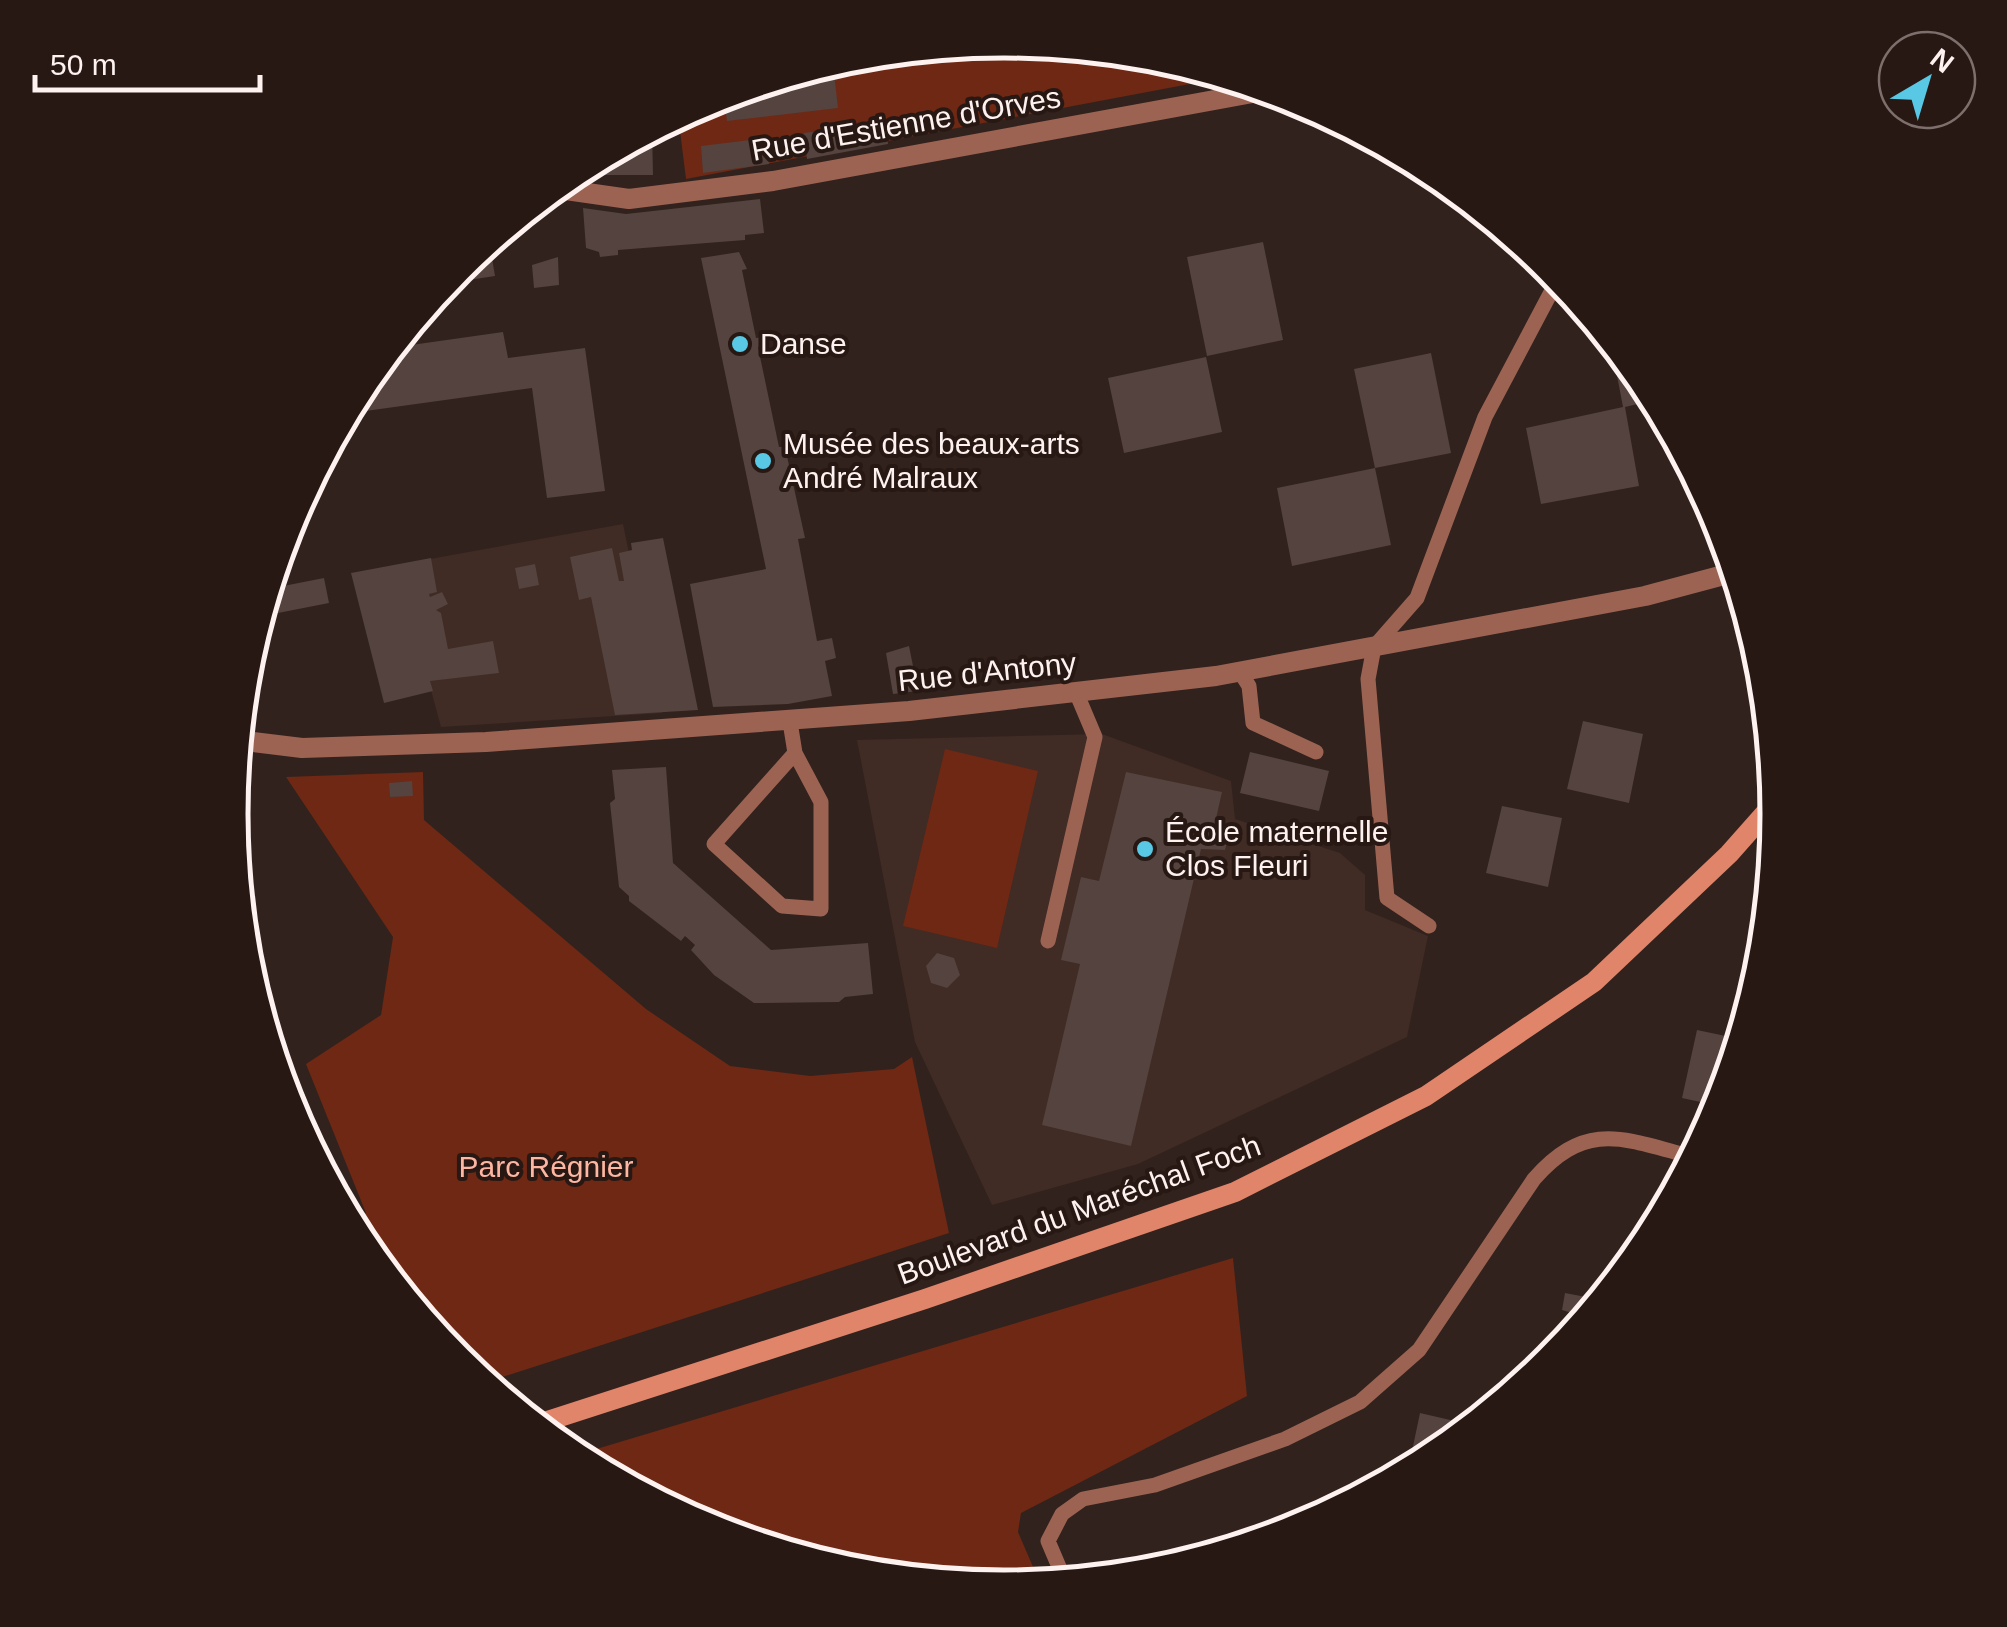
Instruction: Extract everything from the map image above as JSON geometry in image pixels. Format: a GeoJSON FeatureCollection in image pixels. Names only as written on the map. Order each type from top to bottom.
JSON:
{"type":"FeatureCollection","features":[{"type":"Feature","properties":{"kind":"street","name":"Rue d'Estienne d'Orves"},"geometry":{"type":"LineString","coordinates":[[574,191],[630,199],[755,183],[1239,95]]}},
{"type":"Feature","properties":{"kind":"street","name":"Rue d'Antony"},"geometry":{"type":"LineString","coordinates":[[251,742],[302,748],[486,742],[908,712],[1240,672],[1645,596],[1721,576]]}},
{"type":"Feature","properties":{"kind":"street","name":"Boulevard du Maréchal Foch"},"geometry":{"type":"LineString","coordinates":[[552,1420],[926,1299],[1235,1192],[1426,1096],[1594,982],[1729,854],[1760,819]]}},
{"type":"Feature","properties":{"kind":"lane"},"geometry":{"type":"LineString","coordinates":[[1429,926],[1387,898],[1368,679],[1374,647],[1417,598],[1485,417],[1551,293]]}},
{"type":"Feature","properties":{"kind":"lane"},"geometry":{"type":"LineString","coordinates":[[1240,672],[1248,686],[1253,723],[1316,752]]}},
{"type":"Feature","properties":{"kind":"lane"},"geometry":{"type":"LineString","coordinates":[[1048,941],[1095,737],[1076,692]]}},
{"type":"Feature","properties":{"kind":"lane"},"geometry":{"type":"LineString","coordinates":[[790,722],[795,753],[822,802],[821,909],[782,906],[714,844],[795,753]]}},
{"type":"Feature","properties":{"kind":"lane"},"geometry":{"type":"LineString","coordinates":[[1059,1567],[1048,1541],[1062,1514],[1083,1499],[1155,1485],[1285,1439],[1360,1402],[1420,1350],[1534,1180],[1556,1155],[1584,1140],[1614,1136],[1679,1154]]}},
{"type":"Feature","properties":{"kind":"shaded area"},"geometry":{"type":"Polygon","coordinates":[[[623,524],[662,713],[441,727],[397,565],[623,524]]]}},
{"type":"Feature","properties":{"kind":"shaded area"},"geometry":{"type":"Polygon","coordinates":[[[1102,734],[1231,781],[1235,819],[1340,853],[1365,875],[1365,910],[1428,936],[1407,1037],[1138,1164],[992,1205],[915,1042],[857,740],[1102,734]]]}},
{"type":"Feature","properties":{"kind":"green space"},"geometry":{"type":"Polygon","coordinates":[[[954,59],[1053,59],[1197,83],[686,179],[680,130],[760,98],[856,72],[954,59]]]}},
{"type":"Feature","properties":{"kind":"green space"},"geometry":{"type":"Polygon","coordinates":[[[945,749],[1038,771],[997,948],[903,926],[945,749]]]}},
{"type":"Feature","properties":{"kind":"green space","name":"Parc Régnier"},"geometry":{"type":"Polygon","coordinates":[[[423,772],[424,820],[646,1009],[730,1066],[810,1076],[894,1069],[912,1057],[949,1233],[500,1378],[435,1312],[375,1234],[363,1214],[366,1213],[306,1064],[381,1015],[393,937],[286,777],[423,772]]]}},
{"type":"Feature","properties":{"kind":"green space"},"geometry":{"type":"Polygon","coordinates":[[[1233,1258],[1247,1396],[1021,1513],[1018,1532],[1034,1569],[905,1563],[808,1544],[714,1512],[669,1492],[595,1449],[1233,1258]]]}},
{"type":"Feature","properties":{"kind":"building"},"geometry":{"type":"Polygon","coordinates":[[[834,77],[838,108],[727,121],[725,111],[834,77]]]}},
{"type":"Feature","properties":{"kind":"building"},"geometry":{"type":"Polygon","coordinates":[[[885,122],[888,144],[807,159],[804,133],[885,122]]]}},
{"type":"Feature","properties":{"kind":"building"},"geometry":{"type":"Polygon","coordinates":[[[767,138],[769,164],[703,173],[701,146],[767,138]]]}},
{"type":"Feature","properties":{"kind":"building"},"geometry":{"type":"Polygon","coordinates":[[[652,144],[653,175],[600,175],[652,144]]]}},
{"type":"Feature","properties":{"kind":"building"},"geometry":{"type":"Polygon","coordinates":[[[760,199],[764,233],[745,235],[745,240],[618,250],[618,255],[600,257],[599,252],[586,248],[583,208],[626,214],[760,199]]]}},
{"type":"Feature","properties":{"kind":"building"},"geometry":{"type":"Polygon","coordinates":[[[1263,242],[1283,340],[1207,356],[1187,257],[1263,242]]]}},
{"type":"Feature","properties":{"kind":"building"},"geometry":{"type":"Polygon","coordinates":[[[739,252],[747,269],[742,270],[756,338],[768,336],[769,345],[758,347],[779,447],[785,447],[805,538],[798,539],[817,641],[832,638],[836,658],[825,661],[832,696],[788,704],[713,707],[690,584],[766,569],[701,258],[739,252]]]}},
{"type":"Feature","properties":{"kind":"building"},"geometry":{"type":"Polygon","coordinates":[[[492,257],[495,276],[468,280],[492,257]]]}},
{"type":"Feature","properties":{"kind":"building"},"geometry":{"type":"Polygon","coordinates":[[[558,257],[559,285],[534,288],[532,265],[558,257]]]}},
{"type":"Feature","properties":{"kind":"building"},"geometry":{"type":"Polygon","coordinates":[[[503,332],[508,358],[585,348],[605,491],[547,498],[532,388],[364,411],[410,345],[503,332]]]}},
{"type":"Feature","properties":{"kind":"building"},"geometry":{"type":"Polygon","coordinates":[[[1431,353],[1451,453],[1375,468],[1354,369],[1431,353]]]}},
{"type":"Feature","properties":{"kind":"building"},"geometry":{"type":"Polygon","coordinates":[[[1206,357],[1222,432],[1124,453],[1108,378],[1206,357]]]}},
{"type":"Feature","properties":{"kind":"building"},"geometry":{"type":"Polygon","coordinates":[[[1616,371],[1639,404],[1625,407],[1639,486],[1541,504],[1526,428],[1623,407],[1616,371]]]}},
{"type":"Feature","properties":{"kind":"building"},"geometry":{"type":"Polygon","coordinates":[[[1375,468],[1391,545],[1292,566],[1277,488],[1375,468]]]}},
{"type":"Feature","properties":{"kind":"building"},"geometry":{"type":"Polygon","coordinates":[[[663,538],[698,710],[615,715],[591,597],[579,600],[570,557],[612,548],[619,581],[624,581],[619,553],[632,550],[631,543],[663,538]]]}},
{"type":"Feature","properties":{"kind":"building"},"geometry":{"type":"Polygon","coordinates":[[[431,558],[437,592],[429,594],[430,597],[442,592],[448,604],[436,610],[441,613],[448,649],[493,641],[499,673],[430,681],[433,691],[384,703],[351,573],[431,558]]]}},
{"type":"Feature","properties":{"kind":"building"},"geometry":{"type":"Polygon","coordinates":[[[535,564],[539,585],[519,589],[515,568],[535,564]]]}},
{"type":"Feature","properties":{"kind":"building"},"geometry":{"type":"Polygon","coordinates":[[[324,578],[329,603],[274,614],[283,586],[324,578]]]}},
{"type":"Feature","properties":{"kind":"building"},"geometry":{"type":"Polygon","coordinates":[[[909,646],[918,691],[893,694],[886,653],[909,646]]]}},
{"type":"Feature","properties":{"kind":"building"},"geometry":{"type":"Polygon","coordinates":[[[1583,721],[1643,734],[1629,803],[1567,789],[1583,721]]]}},
{"type":"Feature","properties":{"kind":"building"},"geometry":{"type":"Polygon","coordinates":[[[1250,752],[1329,771],[1319,811],[1240,793],[1250,752]]]}},
{"type":"Feature","properties":{"kind":"building"},"geometry":{"type":"Polygon","coordinates":[[[666,767],[673,863],[771,950],[868,943],[873,994],[845,997],[839,1002],[754,1003],[714,975],[691,950],[695,945],[685,936],[681,941],[629,901],[619,887],[610,803],[615,799],[612,770],[666,767]]]}},
{"type":"Feature","properties":{"kind":"building"},"geometry":{"type":"Polygon","coordinates":[[[1126,772],[1222,792],[1213,832],[1229,835],[1225,850],[1201,849],[1131,1146],[1042,1125],[1080,964],[1061,960],[1081,877],[1099,881],[1126,772]]]}},
{"type":"Feature","properties":{"kind":"building"},"geometry":{"type":"Polygon","coordinates":[[[412,781],[413,796],[390,797],[389,783],[412,781]]]}},
{"type":"Feature","properties":{"kind":"building"},"geometry":{"type":"Polygon","coordinates":[[[1502,806],[1562,818],[1548,887],[1486,873],[1502,806]]]}},
{"type":"Feature","properties":{"kind":"building"},"geometry":{"type":"Polygon","coordinates":[[[937,953],[954,958],[960,975],[947,988],[931,983],[926,966],[937,953]]]}},
{"type":"Feature","properties":{"kind":"building"},"geometry":{"type":"Polygon","coordinates":[[[1697,1030],[1726,1036],[1702,1102],[1682,1098],[1697,1030]]]}},
{"type":"Feature","properties":{"kind":"building"},"geometry":{"type":"Polygon","coordinates":[[[1565,1293],[1584,1297],[1571,1313],[1562,1310],[1565,1293]]]}},
{"type":"Feature","properties":{"kind":"building"},"geometry":{"type":"Polygon","coordinates":[[[1420,1413],[1453,1421],[1424,1442],[1412,1449],[1420,1413]]]}},
{"type":"Feature","properties":{"kind":"place","name":"Danse"},"geometry":{"type":"Point","coordinates":[740,344]}},
{"type":"Feature","properties":{"kind":"place","name":"Musée des beaux-arts André Malraux"},"geometry":{"type":"Point","coordinates":[763,461]}},
{"type":"Feature","properties":{"kind":"place","name":"École maternelle Clos Fleuri"},"geometry":{"type":"Point","coordinates":[1145,849]}}]}
